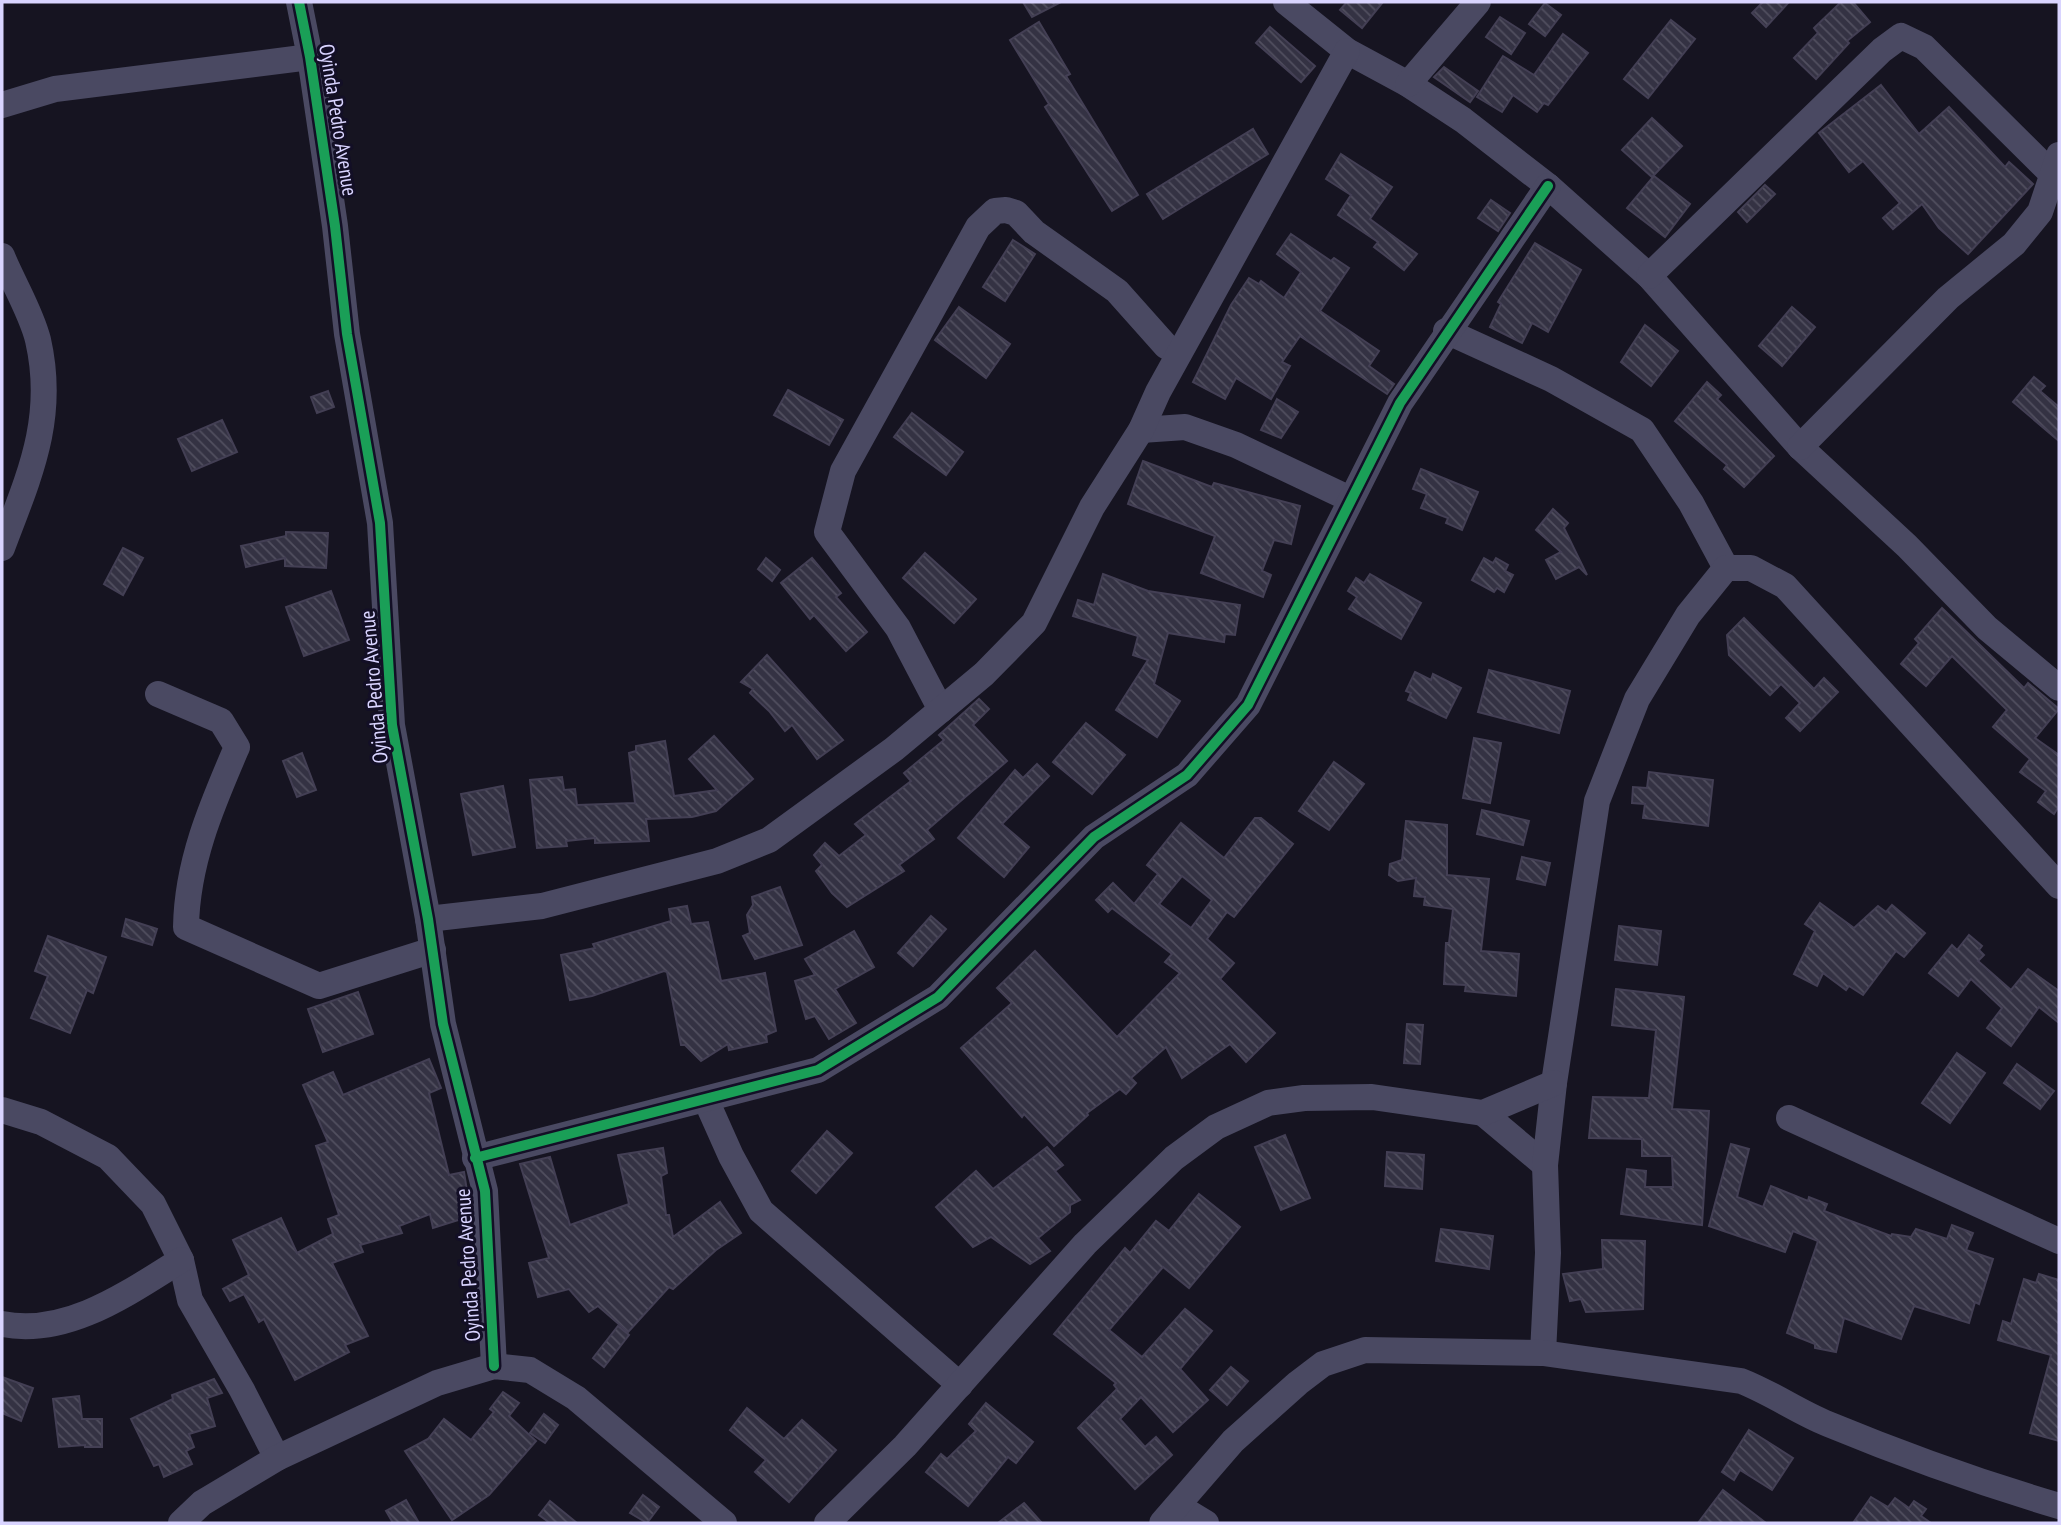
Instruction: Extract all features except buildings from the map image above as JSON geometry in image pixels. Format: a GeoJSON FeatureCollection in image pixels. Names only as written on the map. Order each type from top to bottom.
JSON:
{"type":"FeatureCollection","features":[{"type":"Feature","properties":{"kind":"street","name":"Oyinda Pedro Avenue"},"geometry":{"type":"LineString","coordinates":[[299,2],[310,57],[347,334],[380,523],[392,725],[428,919],[443,1024],[485,1191],[494,1366]]}},
{"type":"Feature","properties":{"kind":"street"},"geometry":{"type":"LineString","coordinates":[[1286,2],[1347,51],[1408,84],[1463,120],[1548,186],[1649,276],[1800,447],[1907,547],[1987,628],[2059,688]]}},
{"type":"Feature","properties":{"kind":"street"},"geometry":{"type":"LineString","coordinates":[[1408,84],[1478,2]]}},
{"type":"Feature","properties":{"kind":"street"},"geometry":{"type":"LineString","coordinates":[[1649,276],[1882,50],[1901,36],[1924,47],[2055,164],[2040,212],[2014,244],[1948,298],[1800,447]]}},
{"type":"Feature","properties":{"kind":"street"},"geometry":{"type":"LineString","coordinates":[[428,919],[542,906],[717,861],[756,846],[769,840],[894,749],[984,674],[1034,624],[1092,507],[1141,430],[1158,392],[1347,51]]}},
{"type":"Feature","properties":{"kind":"street"},"geometry":{"type":"LineString","coordinates":[[2,106],[55,89],[310,57]]}},
{"type":"Feature","properties":{"kind":"street"},"geometry":{"type":"LineString","coordinates":[[475,1158],[818,1070],[938,997],[1094,837],[1187,775],[1248,705],[1400,403],[1446,331],[1548,186]]}},
{"type":"Feature","properties":{"kind":"street"},"geometry":{"type":"LineString","coordinates":[[941,710],[898,628],[827,532],[843,471],[978,227],[995,211],[1006,210],[1016,214],[1034,232],[1117,292],[1167,346],[1180,353]]}},
{"type":"Feature","properties":{"kind":"street"},"geometry":{"type":"LineString","coordinates":[[2,256],[38,339],[45,396],[37,455],[2,548]]}},
{"type":"Feature","properties":{"kind":"street"},"geometry":{"type":"LineString","coordinates":[[1446,331],[1551,379],[1642,430],[1691,503],[1726,568]]}},
{"type":"Feature","properties":{"kind":"street"},"geometry":{"type":"LineString","coordinates":[[1158,392],[1185,427]]}},
{"type":"Feature","properties":{"kind":"street"},"geometry":{"type":"LineString","coordinates":[[1141,430],[1185,427],[1236,445],[1350,499]]}},
{"type":"Feature","properties":{"kind":"street"},"geometry":{"type":"LineString","coordinates":[[1726,568],[1751,568],[1785,586],[2059,886]]}},
{"type":"Feature","properties":{"kind":"street"},"geometry":{"type":"LineString","coordinates":[[1543,1353],[1548,1253],[1545,1165],[1554,1083],[1597,801],[1637,699],[1688,615],[1726,568]]}},
{"type":"Feature","properties":{"kind":"street"},"geometry":{"type":"LineString","coordinates":[[158,694],[221,721],[237,747],[204,825],[186,894],[186,927],[319,986],[433,950]]}},
{"type":"Feature","properties":{"kind":"street"},"geometry":{"type":"LineString","coordinates":[[1483,1114],[1554,1083]]}},
{"type":"Feature","properties":{"kind":"street"},"geometry":{"type":"LineString","coordinates":[[827,1523],[905,1446],[1085,1244],[1174,1158],[1216,1127],[1268,1103],[1304,1098],[1372,1097],[1483,1114],[1545,1165]]}},
{"type":"Feature","properties":{"kind":"street"},"geometry":{"type":"LineString","coordinates":[[706,1100],[731,1156],[761,1211],[960,1385]]}},
{"type":"Feature","properties":{"kind":"street"},"geometry":{"type":"LineString","coordinates":[[2,1110],[41,1122],[108,1157],[153,1204],[181,1260],[190,1300],[242,1390],[277,1458]]}},
{"type":"Feature","properties":{"kind":"street"},"geometry":{"type":"LineString","coordinates":[[1789,1118],[2059,1241]]}},
{"type":"Feature","properties":{"kind":"street"},"geometry":{"type":"LineString","coordinates":[[2,1324],[22,1328],[65,1322],[120,1297],[181,1260]]}},
{"type":"Feature","properties":{"kind":"street"},"geometry":{"type":"LineString","coordinates":[[1206,1523],[1170,1515],[1233,1441],[1323,1364],[1365,1350],[1543,1353],[1741,1381],[1764,1390],[1824,1423],[1986,1484],[2059,1506]]}},
{"type":"Feature","properties":{"kind":"street"},"geometry":{"type":"LineString","coordinates":[[181,1523],[202,1503],[277,1458],[437,1383],[494,1366],[530,1370],[576,1398],[724,1523]]}},
{"type":"Feature","properties":{"kind":"cycle path"},"geometry":{"type":"LineString","coordinates":[[299,2],[310,57],[335,226],[347,334],[380,523],[392,725],[428,919],[443,1024],[485,1191],[494,1366]]}},
{"type":"Feature","properties":{"kind":"cycle path"},"geometry":{"type":"LineString","coordinates":[[475,1158],[818,1070],[938,997],[1094,837],[1187,775],[1248,705],[1400,403],[1548,186]]}}]}
